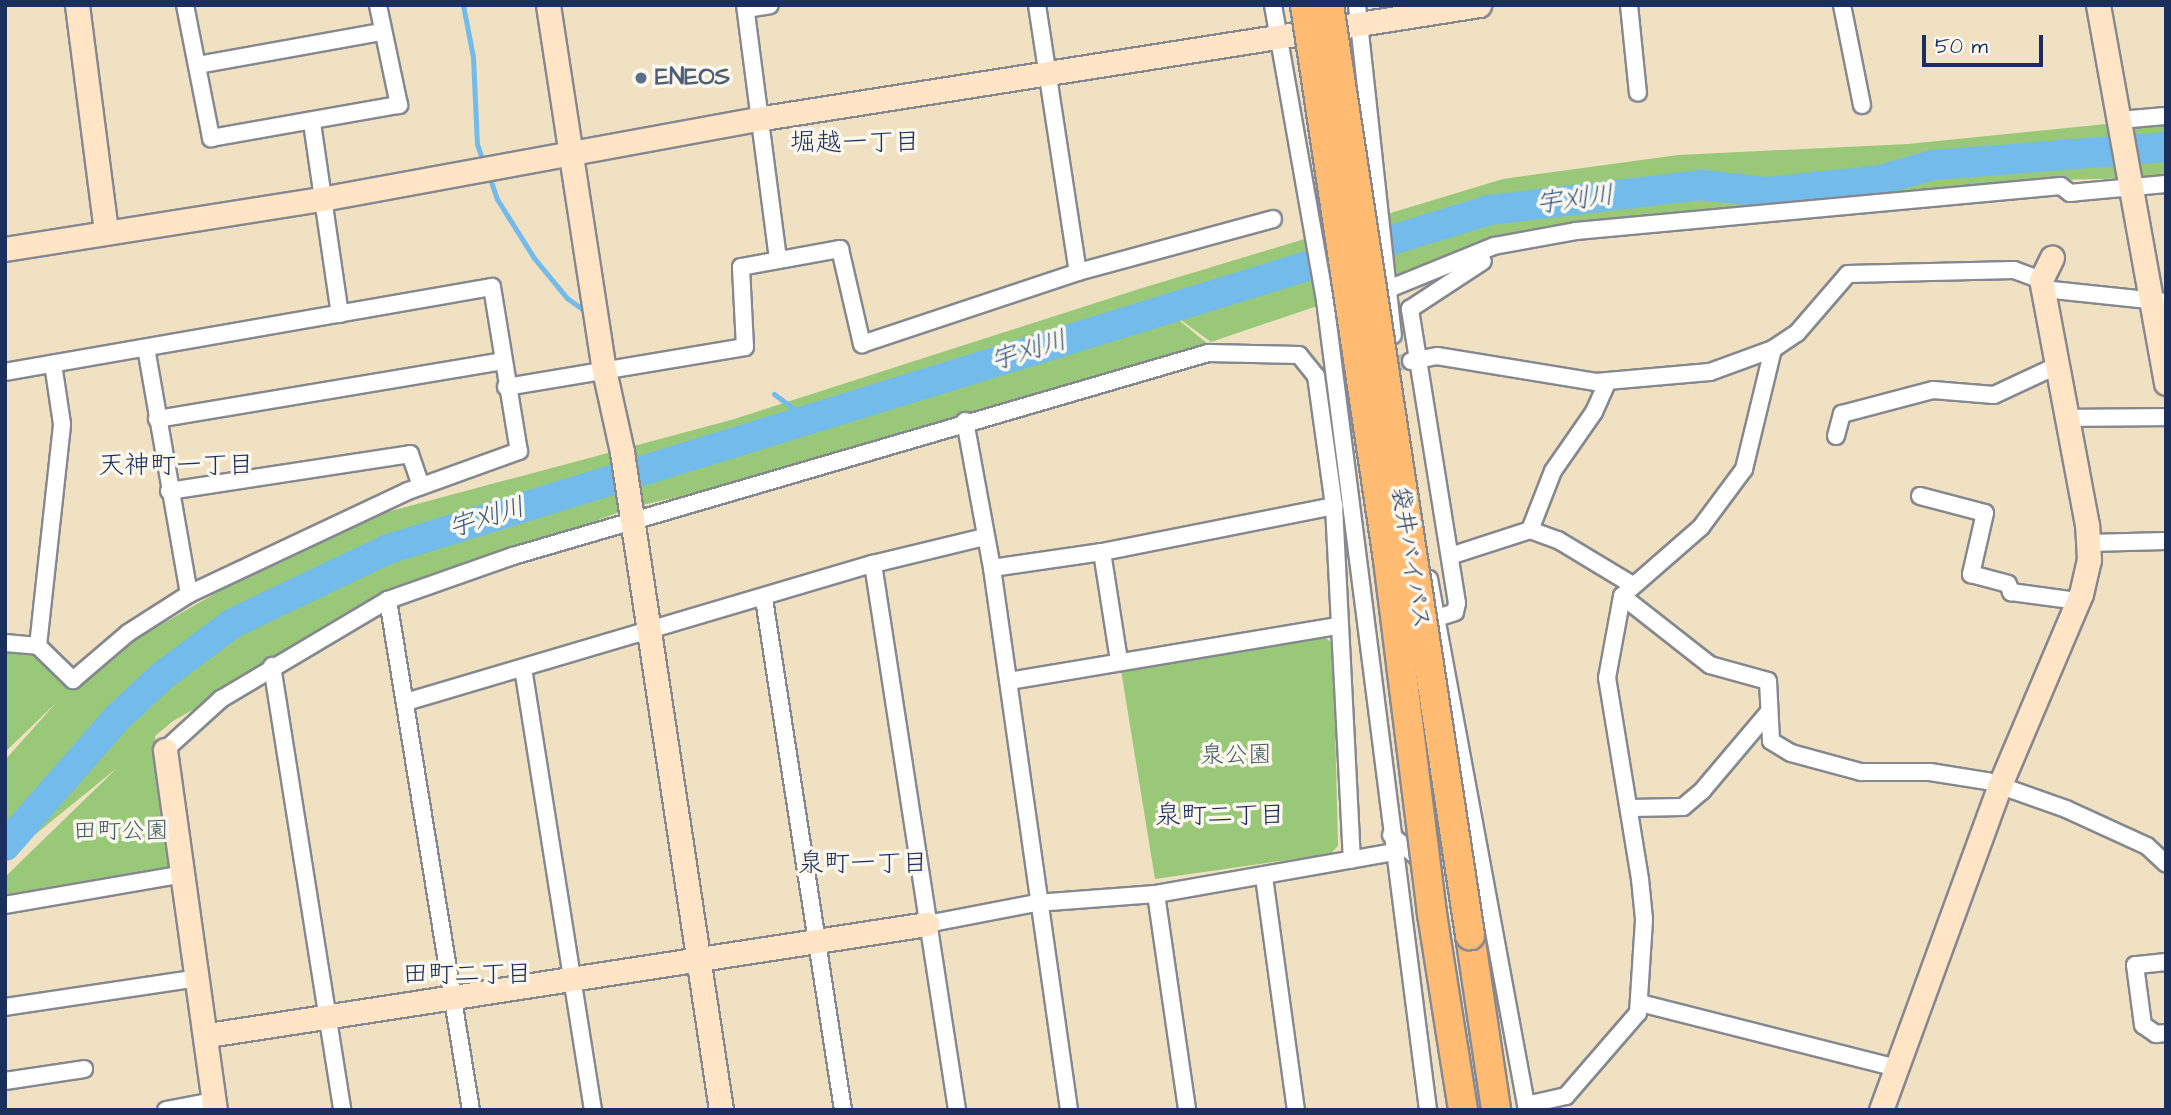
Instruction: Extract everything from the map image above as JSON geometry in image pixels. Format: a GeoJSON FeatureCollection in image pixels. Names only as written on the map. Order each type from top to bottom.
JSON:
{"type":"FeatureCollection","features":[{"type":"Feature","properties":{"kind":"highway"},"geometry":{"type":"LineString","coordinates":[[1298,5],[1326,67]]}},
{"type":"Feature","properties":{"kind":"highway","name":"袋井バイパス"},"geometry":{"type":"LineString","coordinates":[[1305,5],[1326,67],[1496,1110]]}},
{"type":"Feature","properties":{"kind":"highway","name":"袋井バイパス"},"geometry":{"type":"LineString","coordinates":[[1343,14],[1326,67],[1432,914],[1463,1110]]}},
{"type":"Feature","properties":{"kind":"highway"},"geometry":{"type":"LineString","coordinates":[[1432,914],[1457,1110]]}},
{"type":"Feature","properties":{"kind":"highway"},"geometry":{"type":"LineString","coordinates":[[1481,1011],[1520,1108]]}},
{"type":"Feature","properties":{"kind":"street"},"geometry":{"type":"LineString","coordinates":[[77,5],[106,231]]}},
{"type":"Feature","properties":{"kind":"street"},"geometry":{"type":"LineString","coordinates":[[185,5],[211,138],[399,105],[378,5]]}},
{"type":"Feature","properties":{"kind":"street"},"geometry":{"type":"LineString","coordinates":[[548,5],[604,370],[622,452],[650,629],[721,1110]]}},
{"type":"Feature","properties":{"kind":"street"},"geometry":{"type":"LineString","coordinates":[[770,5],[746,7],[757,119],[779,260]]}},
{"type":"Feature","properties":{"kind":"street"},"geometry":{"type":"LineString","coordinates":[[1037,5],[1078,272]]}},
{"type":"Feature","properties":{"kind":"street"},"geometry":{"type":"LineString","coordinates":[[1273,5],[1325,300],[1393,852],[1428,1110]]}},
{"type":"Feature","properties":{"kind":"street"},"geometry":{"type":"LineString","coordinates":[[5,249],[321,199],[757,119],[1279,37],[1343,14],[1479,5]]}},
{"type":"Feature","properties":{"kind":"street"},"geometry":{"type":"LineString","coordinates":[[1629,5],[1638,93]]}},
{"type":"Feature","properties":{"kind":"street"},"geometry":{"type":"LineString","coordinates":[[1842,5],[1862,105]]}},
{"type":"Feature","properties":{"kind":"street"},"geometry":{"type":"LineString","coordinates":[[2098,5],[2129,188],[2159,300],[2166,383]]}},
{"type":"Feature","properties":{"kind":"street"},"geometry":{"type":"LineString","coordinates":[[1343,14],[1380,220],[1387,290],[1437,618],[1478,828],[1520,1108],[1566,1096],[1612,1048],[1640,1003],[1644,919],[1631,808],[1607,678],[1626,590],[1701,527],[1744,469],[1773,349]]}},
{"type":"Feature","properties":{"kind":"street"},"geometry":{"type":"LineString","coordinates":[[198,65],[382,32]]}},
{"type":"Feature","properties":{"kind":"street"},"geometry":{"type":"LineString","coordinates":[[2119,123],[2166,116]]}},
{"type":"Feature","properties":{"kind":"street"},"geometry":{"type":"LineString","coordinates":[[312,122],[321,199],[340,314]]}},
{"type":"Feature","properties":{"kind":"street"},"geometry":{"type":"LineString","coordinates":[[1387,290],[1494,246],[1576,231],[2061,186],[2070,193],[2166,184]]}},
{"type":"Feature","properties":{"kind":"street"},"geometry":{"type":"LineString","coordinates":[[506,387],[746,347],[741,267],[840,249],[862,344],[1078,272],[1273,219]]}},
{"type":"Feature","properties":{"kind":"street"},"geometry":{"type":"LineString","coordinates":[[1437,618],[1455,612],[1457,603],[1415,361],[1410,309],[1490,257],[1494,246]]}},
{"type":"Feature","properties":{"kind":"street"},"geometry":{"type":"LineString","coordinates":[[1881,1110],[1999,788],[2078,601],[2089,543],[2042,285],[2052,257]]}},
{"type":"Feature","properties":{"kind":"street"},"geometry":{"type":"LineString","coordinates":[[1415,361],[1437,356],[1608,381],[1710,372],[1773,349],[1797,333],[1848,274],[2014,271],[2042,285],[2159,300]]}},
{"type":"Feature","properties":{"kind":"street"},"geometry":{"type":"LineString","coordinates":[[5,372],[492,288],[506,387],[519,451],[421,486],[189,594],[128,633],[73,680],[37,646],[5,643]]}},
{"type":"Feature","properties":{"kind":"street"},"geometry":{"type":"LineString","coordinates":[[146,348],[189,594]]}},
{"type":"Feature","properties":{"kind":"street"},"geometry":{"type":"LineString","coordinates":[[166,1110],[215,1106],[200,978],[165,750],[221,699],[272,666],[388,600],[513,556],[632,523],[965,421],[1208,353],[1299,355],[1316,376],[1334,506],[1352,860]]}},
{"type":"Feature","properties":{"kind":"street"},"geometry":{"type":"LineString","coordinates":[[158,419],[502,361]]}},
{"type":"Feature","properties":{"kind":"street"},"geometry":{"type":"LineString","coordinates":[[37,646],[62,424],[53,364]]}},
{"type":"Feature","properties":{"kind":"street"},"geometry":{"type":"LineString","coordinates":[[1836,436],[1842,414],[1933,390],[1994,394],[2058,365]]}},
{"type":"Feature","properties":{"kind":"street"},"geometry":{"type":"LineString","coordinates":[[1530,530],[1553,471],[1594,412],[1608,381]]}},
{"type":"Feature","properties":{"kind":"street"},"geometry":{"type":"LineString","coordinates":[[2067,418],[2166,417]]}},
{"type":"Feature","properties":{"kind":"street"},"geometry":{"type":"LineString","coordinates":[[965,421],[992,568],[1009,681],[1036,903],[1069,1110]]}},
{"type":"Feature","properties":{"kind":"street"},"geometry":{"type":"LineString","coordinates":[[169,491],[410,454],[421,486]]}},
{"type":"Feature","properties":{"kind":"street"},"geometry":{"type":"LineString","coordinates":[[1920,496],[1985,513],[1971,574],[2008,584],[2011,592],[2078,601]]}},
{"type":"Feature","properties":{"kind":"street"},"geometry":{"type":"LineString","coordinates":[[992,568],[1102,552],[1334,506]]}},
{"type":"Feature","properties":{"kind":"street"},"geometry":{"type":"LineString","coordinates":[[1450,556],[1530,530],[1558,540],[1626,590],[1710,665],[1768,681],[1767,714],[1771,741],[1791,753],[1861,772],[1930,772],[1999,788],[2066,809],[2147,846],[2166,864]]}},
{"type":"Feature","properties":{"kind":"street"},"geometry":{"type":"LineString","coordinates":[[407,702],[650,629],[764,599],[873,564],[985,537]]}},
{"type":"Feature","properties":{"kind":"street"},"geometry":{"type":"LineString","coordinates":[[2089,543],[2166,541]]}},
{"type":"Feature","properties":{"kind":"street"},"geometry":{"type":"LineString","coordinates":[[1102,552],[1119,662]]}},
{"type":"Feature","properties":{"kind":"street"},"geometry":{"type":"LineString","coordinates":[[873,564],[926,924],[957,1110]]}},
{"type":"Feature","properties":{"kind":"street"},"geometry":{"type":"LineString","coordinates":[[764,599],[844,1110]]}},
{"type":"Feature","properties":{"kind":"street"},"geometry":{"type":"LineString","coordinates":[[388,600],[407,702],[471,1110]]}},
{"type":"Feature","properties":{"kind":"street"},"geometry":{"type":"LineString","coordinates":[[1009,681],[1339,626]]}},
{"type":"Feature","properties":{"kind":"street"},"geometry":{"type":"LineString","coordinates":[[272,666],[342,1110]]}},
{"type":"Feature","properties":{"kind":"street"},"geometry":{"type":"LineString","coordinates":[[523,668],[593,1110]]}},
{"type":"Feature","properties":{"kind":"street"},"geometry":{"type":"LineString","coordinates":[[1631,808],[1684,807],[1702,791],[1767,714]]}},
{"type":"Feature","properties":{"kind":"street"},"geometry":{"type":"LineString","coordinates":[[1466,853],[1478,828]]}},
{"type":"Feature","properties":{"kind":"street"},"geometry":{"type":"LineString","coordinates":[[1391,835],[1417,858]]}},
{"type":"Feature","properties":{"kind":"street"},"geometry":{"type":"LineString","coordinates":[[208,1035],[573,980],[698,957],[926,924],[1036,903],[1156,894],[1264,877],[1393,852]]}},
{"type":"Feature","properties":{"kind":"street"},"geometry":{"type":"LineString","coordinates":[[5,905],[184,874]]}},
{"type":"Feature","properties":{"kind":"street"},"geometry":{"type":"LineString","coordinates":[[1264,877],[1296,1110]]}},
{"type":"Feature","properties":{"kind":"street"},"geometry":{"type":"LineString","coordinates":[[1156,894],[1187,1110]]}},
{"type":"Feature","properties":{"kind":"street"},"geometry":{"type":"LineString","coordinates":[[2166,962],[2135,965],[2144,1025],[2157,1034],[2166,1033]]}},
{"type":"Feature","properties":{"kind":"street"},"geometry":{"type":"LineString","coordinates":[[5,1007],[200,978]]}},
{"type":"Feature","properties":{"kind":"street"},"geometry":{"type":"LineString","coordinates":[[1640,1003],[1896,1068]]}},
{"type":"Feature","properties":{"kind":"street"},"geometry":{"type":"LineString","coordinates":[[5,1081],[84,1069]]}},
{"type":"Feature","properties":{"kind":"green space","name":"田町公園"},"geometry":{"type":"Polygon","coordinates":[[[2166,118],[2166,177],[2061,180],[1481,244],[1394,280],[1211,342],[1163,307],[1220,354],[859,454],[630,508],[388,600],[173,721],[155,736],[175,867],[171,872],[5,899],[5,877],[117,768],[5,859],[5,760],[56,703],[5,752],[5,651],[35,653],[68,690],[89,666],[331,527],[731,420],[1139,289],[1503,179],[1678,155],[1908,144],[2166,118]]]}},
{"type":"Feature","properties":{"kind":"green space","name":"泉公園"},"geometry":{"type":"Polygon","coordinates":[[[1326,638],[1333,644],[1338,846],[1330,854],[1155,879],[1121,670],[1326,638]]]}},
{"type":"Feature","properties":{"kind":"waterway"},"geometry":{"type":"LineString","coordinates":[[463,5],[473,57],[477,144],[484,164]]}},
{"type":"Feature","properties":{"kind":"waterway","name":"宇刈川"},"geometry":{"type":"LineString","coordinates":[[5,846],[117,718],[162,676],[233,623],[388,549],[1489,210],[1701,185],[1767,192],[1880,180],[1933,165],[2166,147]]}},
{"type":"Feature","properties":{"kind":"waterway"},"geometry":{"type":"LineString","coordinates":[[488,173],[497,199],[534,258],[567,298],[581,308]]}},
{"type":"Feature","properties":{"kind":"waterway"},"geometry":{"type":"LineString","coordinates":[[774,394],[809,420]]}},
{"type":"Feature","properties":{"kind":"tunnel"},"geometry":{"type":"LineString","coordinates":[[1316,376],[1411,361]]}},
{"type":"Feature","properties":{"kind":"place","name":"ENEOS"},"geometry":{"type":"Point","coordinates":[641,78]}},
{"type":"Feature","properties":{"kind":"district","name":"堀越一丁目"},"geometry":{"type":"Point","coordinates":[855,143]}},
{"type":"Feature","properties":{"kind":"district","name":"天神町一丁目"},"geometry":{"type":"Point","coordinates":[176,466]}},
{"type":"Feature","properties":{"kind":"district","name":"泉町二丁目"},"geometry":{"type":"Point","coordinates":[1220,816]}},
{"type":"Feature","properties":{"kind":"district","name":"泉町一丁目"},"geometry":{"type":"Point","coordinates":[863,864]}},
{"type":"Feature","properties":{"kind":"district","name":"田町二丁目"},"geometry":{"type":"Point","coordinates":[467,975]}}]}
